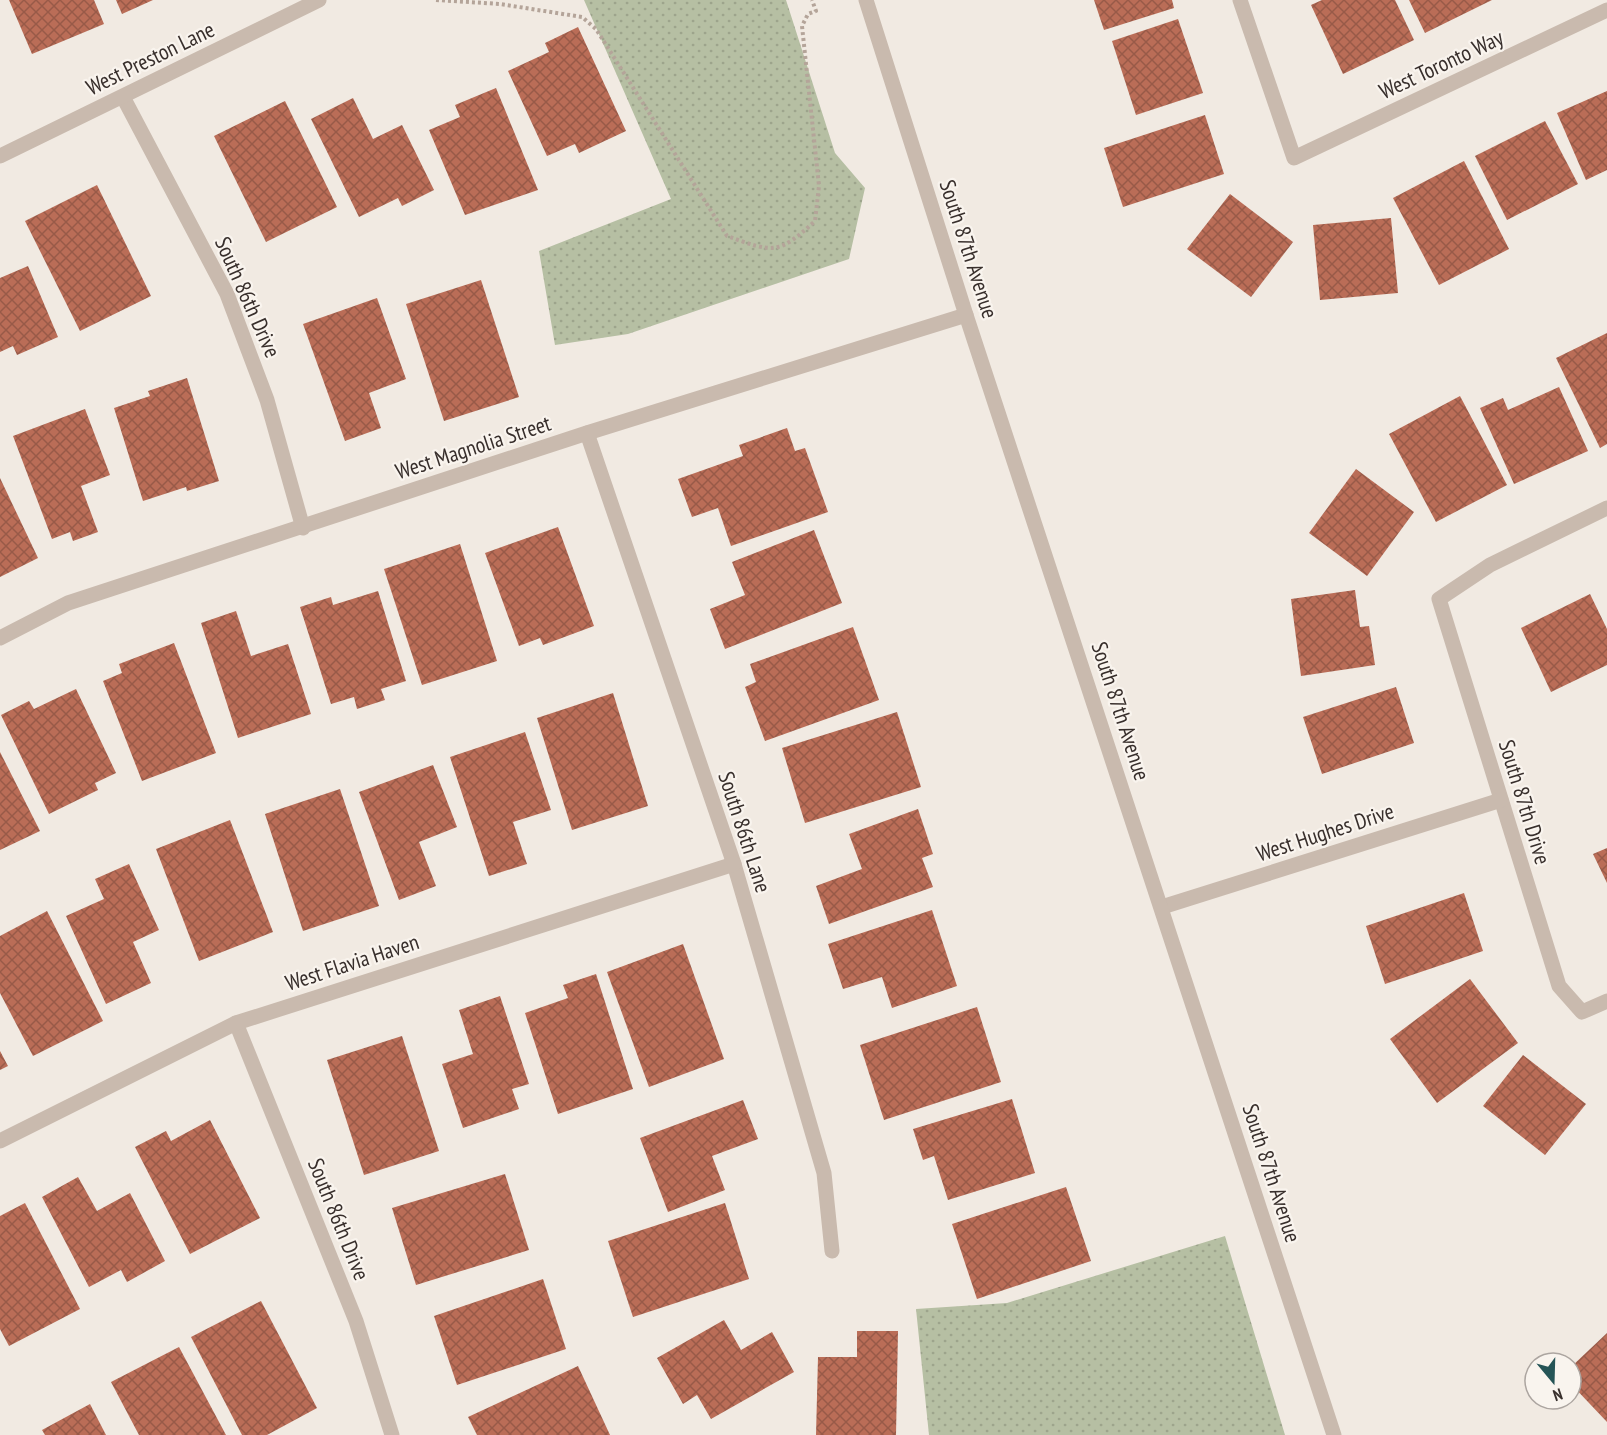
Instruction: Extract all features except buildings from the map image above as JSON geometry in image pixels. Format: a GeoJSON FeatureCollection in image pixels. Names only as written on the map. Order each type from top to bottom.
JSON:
{"type":"FeatureCollection","features":[{"type":"Feature","properties":{"kind":"street","name":"West Preston Lane"},"geometry":{"type":"LineString","coordinates":[[0,156],[319,0]]}},
{"type":"Feature","properties":{"kind":"street","name":"South 87th Avenue"},"geometry":{"type":"LineString","coordinates":[[866,0],[966,315],[1334,1435]]}},
{"type":"Feature","properties":{"kind":"street","name":"West Toronto Way"},"geometry":{"type":"LineString","coordinates":[[1240,0],[1294,158],[1607,10]]}},
{"type":"Feature","properties":{"kind":"street","name":"South 86th Drive"},"geometry":{"type":"LineString","coordinates":[[123,97],[227,294],[267,400],[303,528]]}},
{"type":"Feature","properties":{"kind":"street","name":"West Magnolia Street"},"geometry":{"type":"LineString","coordinates":[[0,638],[68,603],[587,434],[966,315]]}},
{"type":"Feature","properties":{"kind":"street","name":"South 86th Lane"},"geometry":{"type":"LineString","coordinates":[[587,434],[734,864],[824,1173],[832,1251]]}},
{"type":"Feature","properties":{"kind":"street","name":"South 87th Drive"},"geometry":{"type":"LineString","coordinates":[[1607,508],[1490,565],[1439,600],[1559,986],[1582,1012],[1607,1001]]}},
{"type":"Feature","properties":{"kind":"street","name":"West Hughes Drive"},"geometry":{"type":"LineString","coordinates":[[1162,908],[1501,800]]}},
{"type":"Feature","properties":{"kind":"street","name":"West Flavia Haven"},"geometry":{"type":"LineString","coordinates":[[0,1141],[236,1023],[734,864]]}},
{"type":"Feature","properties":{"kind":"street","name":"South 86th Drive"},"geometry":{"type":"LineString","coordinates":[[236,1023],[356,1321],[392,1435]]}},
{"type":"Feature","properties":{"kind":"path"},"geometry":{"type":"LineString","coordinates":[[436,0],[500,4],[582,17],[596,29],[727,236],[760,248],[788,246],[816,221],[819,186],[802,26],[808,14],[816,11],[812,0]]}},
{"type":"Feature","properties":{"kind":"green space"},"geometry":{"type":"Polygon","coordinates":[[[584,0],[786,0],[835,153],[865,188],[849,259],[628,334],[555,345],[539,251],[671,199],[584,0]]]}},
{"type":"Feature","properties":{"kind":"green space"},"geometry":{"type":"Polygon","coordinates":[[[1225,1236],[1285,1435],[929,1435],[916,1309],[1007,1303],[1225,1236]]]}}]}
